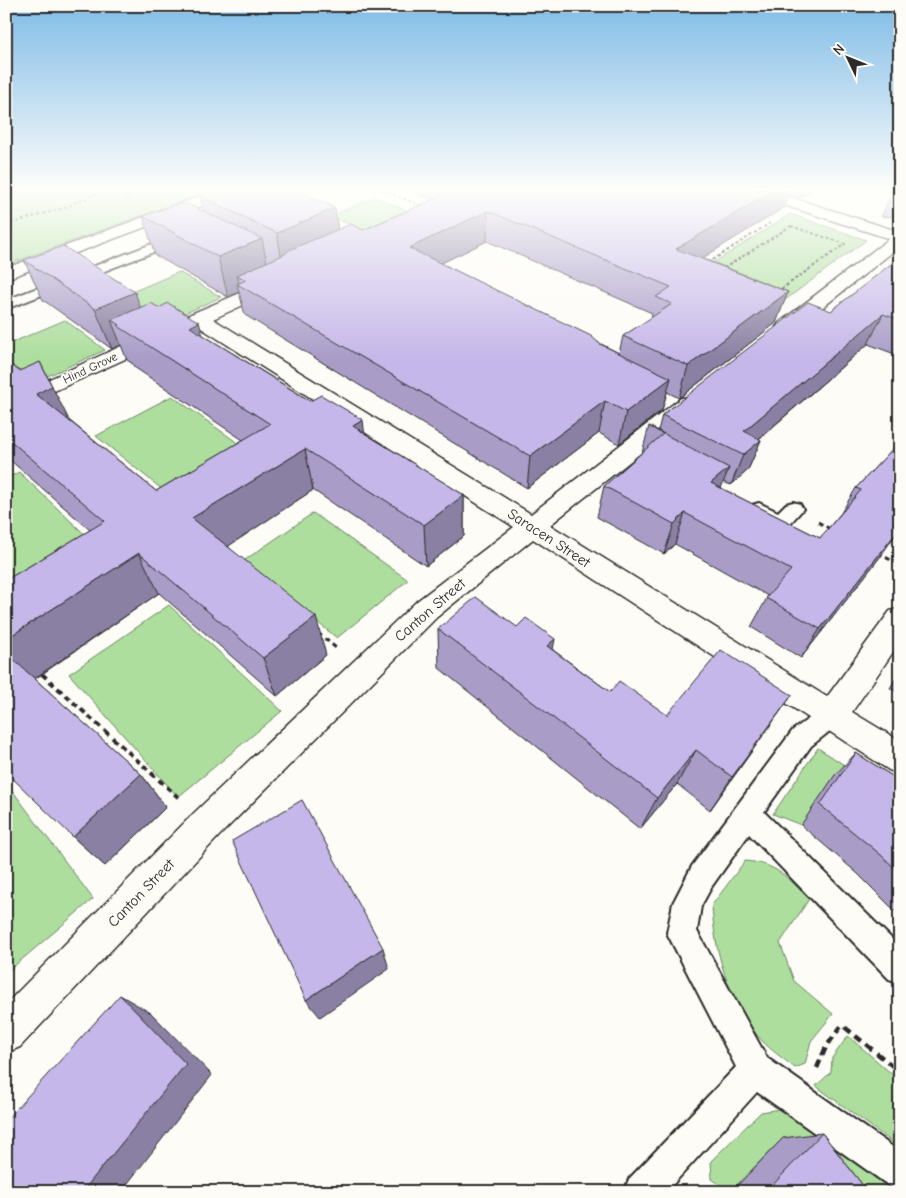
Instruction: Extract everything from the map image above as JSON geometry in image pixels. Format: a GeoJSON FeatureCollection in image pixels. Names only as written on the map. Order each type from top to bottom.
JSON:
{"type":"FeatureCollection","features":[{"type":"Feature","properties":{"kind":"street"},"geometry":{"type":"LineString","coordinates":[[6,274],[82,246]]}},
{"type":"Feature","properties":{"kind":"street"},"geometry":{"type":"LineString","coordinates":[[769,341],[889,246]]}},
{"type":"Feature","properties":{"kind":"street","name":"Hind Grove"},"geometry":{"type":"LineString","coordinates":[[6,407],[198,318],[276,275]]}},
{"type":"Feature","properties":{"kind":"street","name":"Saracen Street"},"geometry":{"type":"LineString","coordinates":[[198,318],[351,411],[900,759]]}},
{"type":"Feature","properties":{"kind":"street","name":"Canton Street"},"geometry":{"type":"LineString","coordinates":[[6,1033],[207,824],[427,609],[532,527],[644,449],[672,405],[710,386]]}},
{"type":"Feature","properties":{"kind":"street"},"geometry":{"type":"LineString","coordinates":[[831,716],[900,619]]}},
{"type":"Feature","properties":{"kind":"lane"},"geometry":{"type":"LineString","coordinates":[[6,305],[157,246]]}},
{"type":"Feature","properties":{"kind":"lane"},"geometry":{"type":"LineString","coordinates":[[746,504],[780,522],[793,509]]}},
{"type":"Feature","properties":{"kind":"lane"},"geometry":{"type":"LineString","coordinates":[[831,716],[802,738],[702,876],[687,903],[682,933],[754,1070],[900,1173]]}},
{"type":"Feature","properties":{"kind":"lane"},"geometry":{"type":"LineString","coordinates":[[747,813],[900,968]]}},
{"type":"Feature","properties":{"kind":"lane"},"geometry":{"type":"LineString","coordinates":[[642,1192],[754,1070]]}},
{"type":"Feature","properties":{"kind":"path"},"geometry":{"type":"LineString","coordinates":[[701,268],[735,246]]}},
{"type":"Feature","properties":{"kind":"path"},"geometry":{"type":"LineString","coordinates":[[759,246],[721,270],[777,292],[842,246]]}},
{"type":"Feature","properties":{"kind":"path"},"geometry":{"type":"LineString","coordinates":[[793,509],[834,530]]}},
{"type":"Feature","properties":{"kind":"path"},"geometry":{"type":"LineString","coordinates":[[875,552],[900,565]]}},
{"type":"Feature","properties":{"kind":"path"},"geometry":{"type":"LineString","coordinates":[[318,633],[363,670]]}},
{"type":"Feature","properties":{"kind":"path"},"geometry":{"type":"LineString","coordinates":[[42,674],[207,824]]}},
{"type":"Feature","properties":{"kind":"path"},"geometry":{"type":"LineString","coordinates":[[790,1095],[819,1066],[826,1047],[842,1026],[900,1072]]}},
{"type":"Feature","properties":{"kind":"green space"},"geometry":{"type":"Polygon","coordinates":[[[6,246],[58,246],[6,265],[6,246]]]}},
{"type":"Feature","properties":{"kind":"green space"},"geometry":{"type":"Polygon","coordinates":[[[740,246],[858,246],[777,306],[696,274],[740,246]]]}},
{"type":"Feature","properties":{"kind":"green space"},"geometry":{"type":"Polygon","coordinates":[[[179,272],[221,297],[159,325],[118,298],[179,272]]]}},
{"type":"Feature","properties":{"kind":"green space"},"geometry":{"type":"Polygon","coordinates":[[[65,320],[105,350],[32,383],[6,362],[6,345],[65,320]]]}},
{"type":"Feature","properties":{"kind":"green space"},"geometry":{"type":"Polygon","coordinates":[[[172,396],[256,456],[179,503],[96,436],[172,396]]]}},
{"type":"Feature","properties":{"kind":"green space"},"geometry":{"type":"Polygon","coordinates":[[[19,472],[99,548],[6,604],[6,479],[19,472]]]}},
{"type":"Feature","properties":{"kind":"green space"},"geometry":{"type":"Polygon","coordinates":[[[313,513],[408,580],[337,638],[242,562],[313,513]]]}},
{"type":"Feature","properties":{"kind":"green space"},"geometry":{"type":"Polygon","coordinates":[[[169,605],[282,711],[178,797],[69,674],[169,605]]]}},
{"type":"Feature","properties":{"kind":"green space"},"geometry":{"type":"Polygon","coordinates":[[[818,748],[900,801],[801,825],[773,814],[818,748]]]}},
{"type":"Feature","properties":{"kind":"green space"},"geometry":{"type":"Polygon","coordinates":[[[6,782],[93,899],[6,973],[6,782]]]}},
{"type":"Feature","properties":{"kind":"green space"},"geometry":{"type":"Polygon","coordinates":[[[745,861],[756,862],[773,868],[788,878],[809,899],[780,943],[794,981],[833,1014],[811,1041],[805,1064],[795,1068],[765,1044],[747,1021],[731,990],[719,956],[712,905],[745,861]]]}},
{"type":"Feature","properties":{"kind":"green space"},"geometry":{"type":"Polygon","coordinates":[[[848,1036],[900,1081],[900,1148],[816,1086],[831,1072],[832,1058],[848,1036]]]}},
{"type":"Feature","properties":{"kind":"green space"},"geometry":{"type":"Polygon","coordinates":[[[780,1109],[795,1114],[897,1192],[824,1192],[783,1138],[730,1192],[712,1179],[711,1161],[761,1112],[780,1109]]]}},
{"type":"Feature","properties":{"kind":"building"},"geometry":{"type":"Polygon","coordinates":[[[63,246],[135,292],[95,309],[24,260],[63,246]]]}},
{"type":"Feature","properties":{"kind":"building"},"geometry":{"type":"Polygon","coordinates":[[[198,246],[245,246],[218,257],[198,246]]]}},
{"type":"Feature","properties":{"kind":"building"},"geometry":{"type":"Polygon","coordinates":[[[299,246],[413,246],[409,248],[591,336],[600,344],[671,378],[626,412],[605,401],[530,456],[237,284],[246,280],[237,275],[285,254],[299,246]]]}},
{"type":"Feature","properties":{"kind":"building"},"geometry":{"type":"Polygon","coordinates":[[[572,246],[681,246],[676,249],[788,292],[688,366],[623,336],[672,304],[656,297],[671,287],[572,246]]]}},
{"type":"Feature","properties":{"kind":"building"},"geometry":{"type":"Polygon","coordinates":[[[900,257],[900,320],[883,314],[744,431],[761,440],[743,455],[662,415],[808,302],[831,311],[900,257]]]}},
{"type":"Feature","properties":{"kind":"building"},"geometry":{"type":"Polygon","coordinates":[[[151,303],[159,308],[168,303],[199,322],[190,327],[310,401],[321,395],[363,420],[353,426],[464,495],[424,525],[305,449],[192,518],[316,617],[263,658],[139,553],[6,639],[6,580],[105,521],[6,437],[6,363],[9,363],[19,371],[40,362],[52,386],[36,394],[156,491],[270,424],[111,320],[151,303]]]}},
{"type":"Feature","properties":{"kind":"building"},"geometry":{"type":"Polygon","coordinates":[[[649,426],[729,468],[711,483],[820,538],[861,490],[856,488],[900,441],[900,515],[893,523],[900,528],[820,629],[766,598],[791,570],[685,513],[674,524],[604,486],[663,434],[649,426]]]}},
{"type":"Feature","properties":{"kind":"building"},"geometry":{"type":"Polygon","coordinates":[[[476,597],[517,627],[526,618],[555,639],[547,646],[610,692],[619,681],[667,715],[721,650],[792,695],[732,777],[696,750],[657,798],[438,629],[476,597]]]}},
{"type":"Feature","properties":{"kind":"building"},"geometry":{"type":"Polygon","coordinates":[[[6,653],[141,774],[73,837],[6,772],[6,653]]]}},
{"type":"Feature","properties":{"kind":"building"},"geometry":{"type":"Polygon","coordinates":[[[856,753],[900,781],[900,873],[820,805],[856,753]]]}},
{"type":"Feature","properties":{"kind":"building"},"geometry":{"type":"Polygon","coordinates":[[[302,800],[383,948],[306,1000],[232,841],[302,800]]]}},
{"type":"Feature","properties":{"kind":"building"},"geometry":{"type":"Polygon","coordinates":[[[120,995],[186,1064],[82,1192],[6,1192],[6,1120],[120,995]]]}},
{"type":"Feature","properties":{"kind":"building"},"geometry":{"type":"Polygon","coordinates":[[[822,1133],[868,1192],[766,1192],[822,1133]]]}}]}
